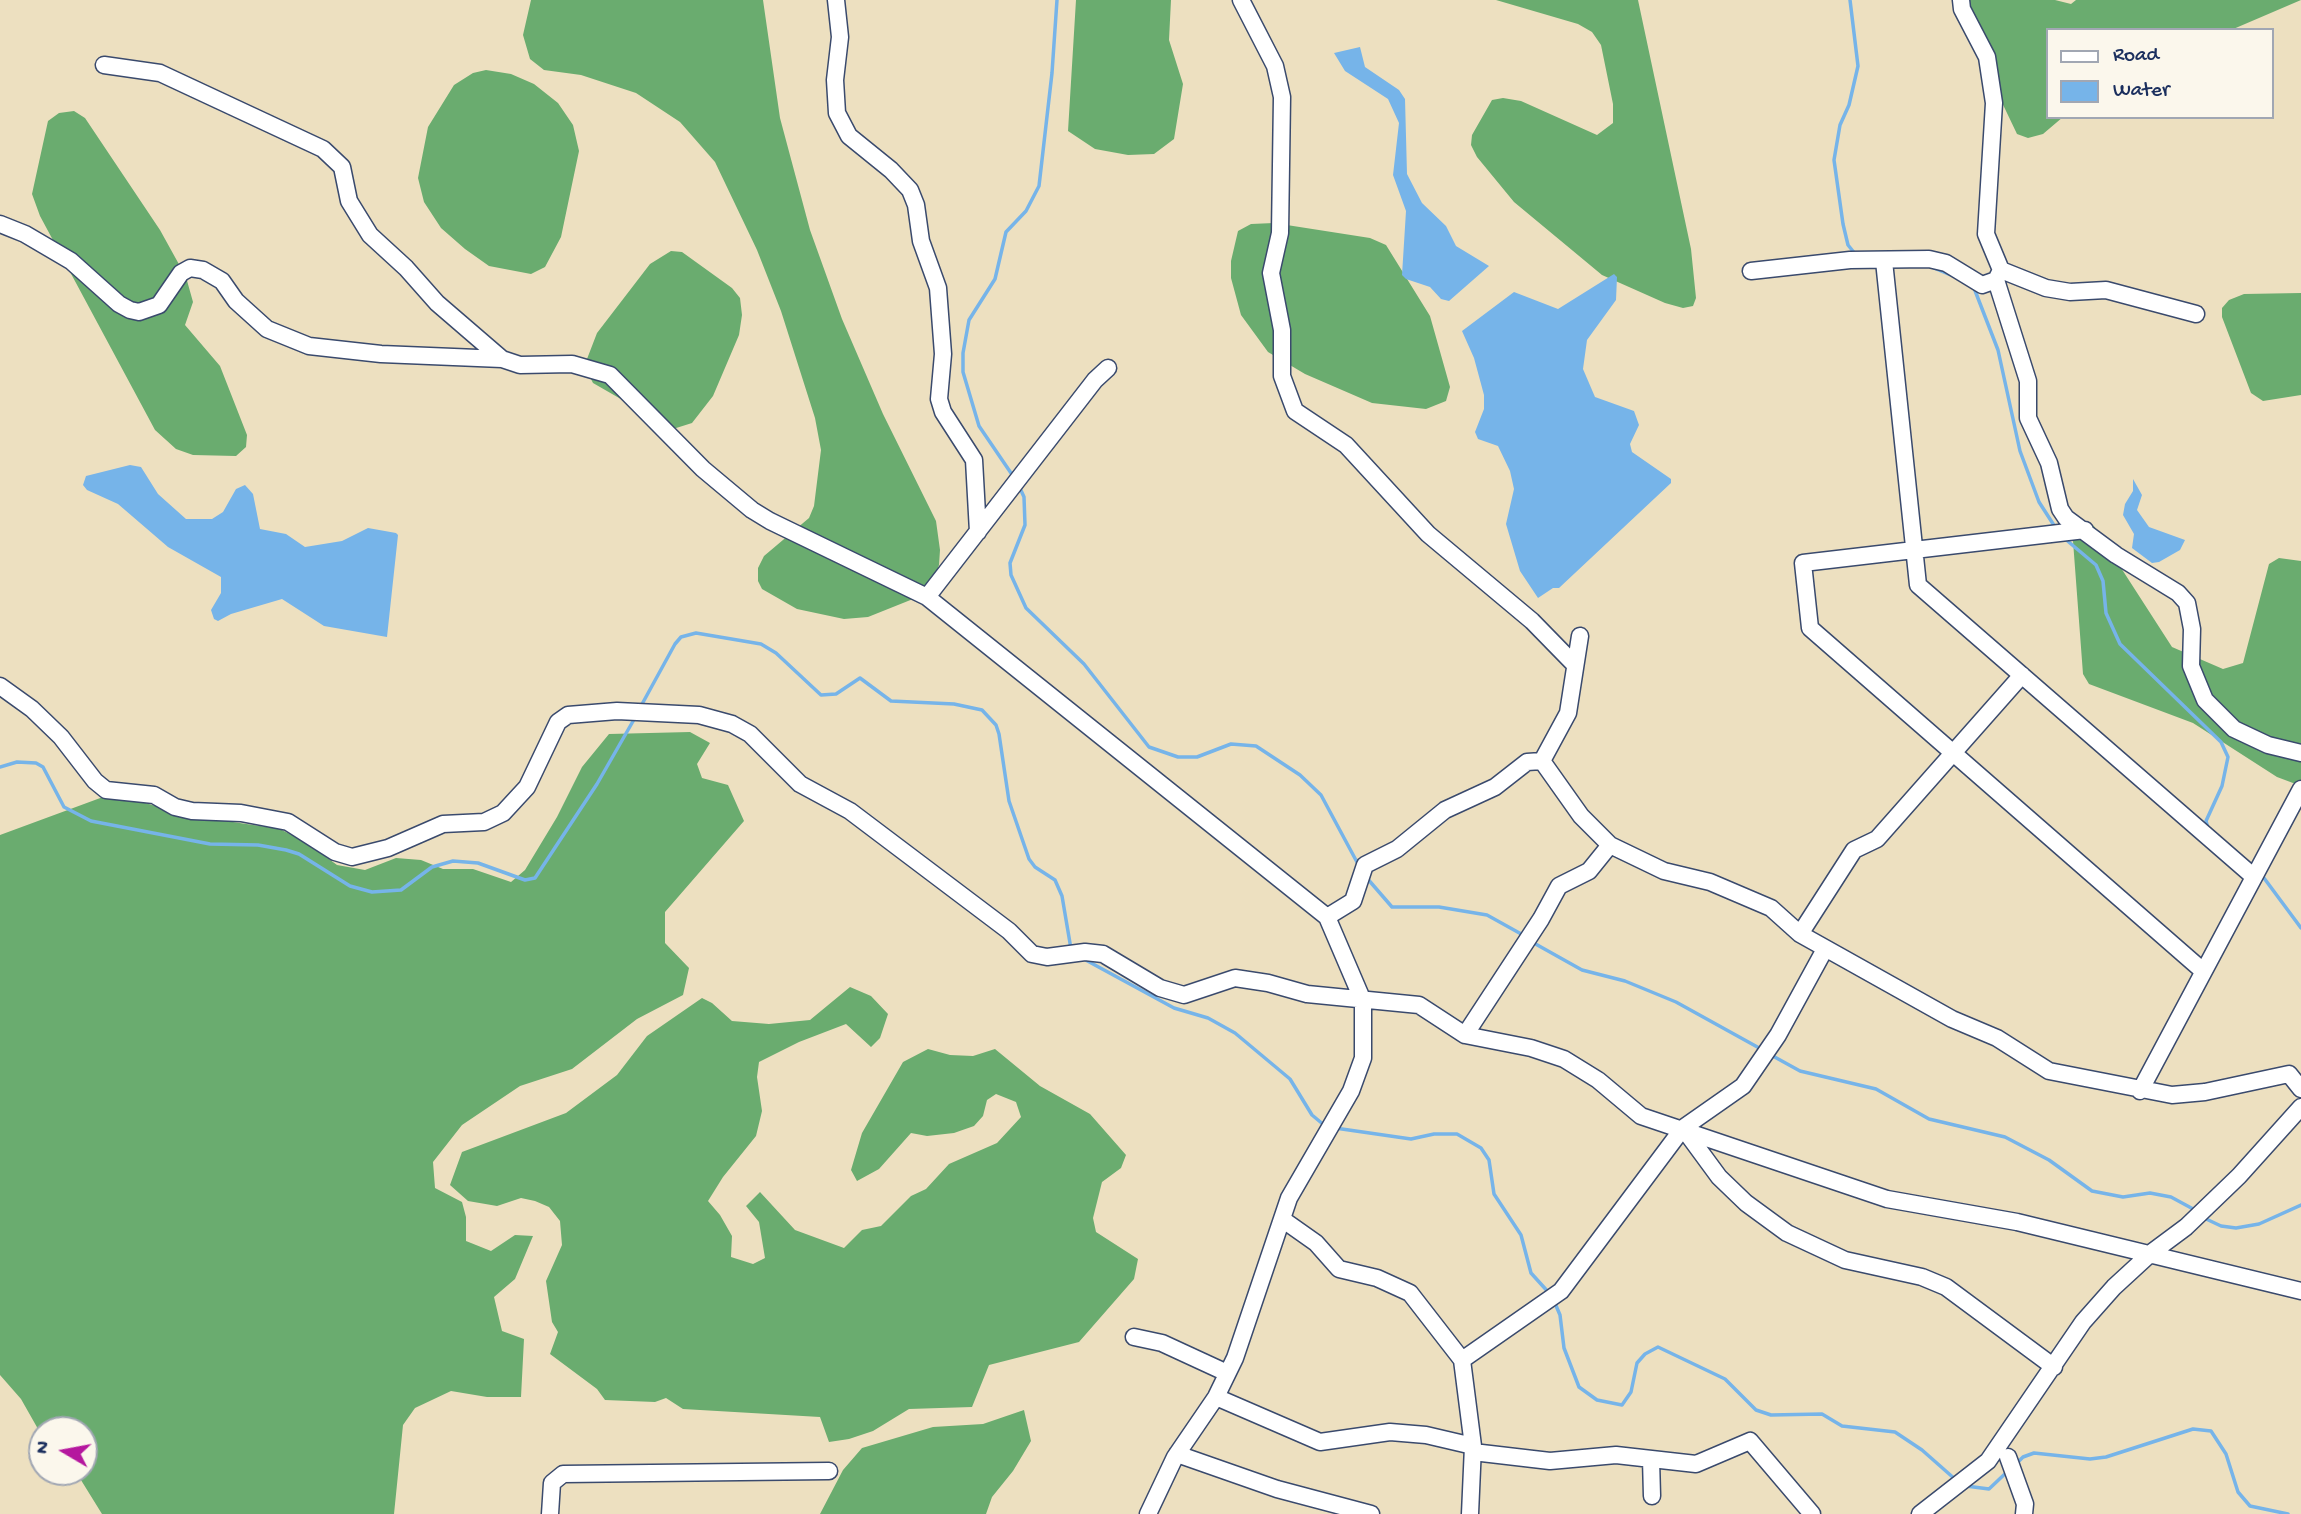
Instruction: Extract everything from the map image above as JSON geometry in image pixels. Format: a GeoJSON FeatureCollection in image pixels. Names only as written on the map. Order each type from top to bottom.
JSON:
{"type":"FeatureCollection","features":[{"type":"Feature","properties":{"kind":"street"},"geometry":{"type":"LineString","coordinates":[[836,0],[840,37],[835,80],[838,113],[849,136],[911,190],[922,241],[939,288],[943,354],[939,399],[943,412],[974,460],[978,531]]}},
{"type":"Feature","properties":{"kind":"street"},"geometry":{"type":"LineString","coordinates":[[1241,0],[1275,66],[1282,97],[1280,233],[1271,273],[1282,330],[1282,376],[1296,411],[1346,446],[1428,534],[1532,621],[1575,665]]}},
{"type":"Feature","properties":{"kind":"street"},"geometry":{"type":"LineString","coordinates":[[1961,0],[1962,9],[1987,57],[1994,103],[1986,234],[2028,381],[2028,418],[2049,463],[2060,509],[2066,518],[2116,555],[2178,593],[2187,603],[2192,629],[2191,666],[2205,700],[2234,729],[2268,745],[2301,753]]}},
{"type":"Feature","properties":{"kind":"street"},"geometry":{"type":"LineString","coordinates":[[104,65],[160,73],[323,149],[338,161],[349,201],[370,234],[453,318],[502,359]]}},
{"type":"Feature","properties":{"kind":"street"},"geometry":{"type":"LineString","coordinates":[[0,223],[71,261],[119,304],[138,312],[159,305],[180,273],[190,268],[203,270],[222,281],[236,301],[267,329],[309,346],[381,354],[502,359],[520,365],[572,364],[610,375],[703,468],[752,510],[927,597],[1326,917],[1363,1002],[1363,1058],[1351,1091],[1289,1198],[1263,1268],[1252,1313],[1227,1373],[1216,1396],[1177,1454],[1148,1514]]}},
{"type":"Feature","properties":{"kind":"street"},"geometry":{"type":"LineString","coordinates":[[1751,271],[1850,260],[1929,259],[1945,263],[1982,285],[1999,275],[2070,292],[2106,290],[2196,314]]}},
{"type":"Feature","properties":{"kind":"street"},"geometry":{"type":"LineString","coordinates":[[1884,261],[1918,585],[2254,877]]}},
{"type":"Feature","properties":{"kind":"street"},"geometry":{"type":"LineString","coordinates":[[927,597],[1095,380],[1108,368]]}},
{"type":"Feature","properties":{"kind":"street"},"geometry":{"type":"LineString","coordinates":[[2085,530],[1803,563],[1810,628],[2203,971]]}},
{"type":"Feature","properties":{"kind":"street"},"geometry":{"type":"LineString","coordinates":[[1542,761],[1568,713],[1580,636]]}},
{"type":"Feature","properties":{"kind":"street"},"geometry":{"type":"LineString","coordinates":[[1800,934],[1854,850],[1877,839],[2022,675]]}},
{"type":"Feature","properties":{"kind":"street"},"geometry":{"type":"LineString","coordinates":[[0,686],[32,709],[61,737],[95,781],[106,790],[154,795],[175,807],[192,811],[241,813],[288,822],[335,852],[352,857],[388,848],[443,824],[484,822],[503,813],[527,787],[558,722],[568,715],[617,711],[699,715],[732,724],[750,734],[792,778],[850,811],[1009,931],[1032,954],[1068,957],[1085,952],[1102,954],[1160,988],[1184,995],[1235,978],[1363,1002],[1419,1005],[1465,1035],[1531,1048],[1564,1059],[1598,1080],[1641,1116],[1887,1199],[2017,1222],[2301,1291]]}},
{"type":"Feature","properties":{"kind":"street"},"geometry":{"type":"LineString","coordinates":[[1326,917],[1353,901],[1365,865],[1397,849],[1445,810],[1495,787],[1527,762],[1542,761]]}},
{"type":"Feature","properties":{"kind":"street"},"geometry":{"type":"LineString","coordinates":[[1542,761],[1581,816],[1610,845],[1664,871],[1710,882],[1771,908],[1800,934],[1825,949],[1952,1019],[1997,1038],[2049,1071],[2140,1091],[2172,1095],[2206,1092],[2289,1074],[2301,1089]]}},
{"type":"Feature","properties":{"kind":"street"},"geometry":{"type":"LineString","coordinates":[[2140,1091],[2301,789]]}},
{"type":"Feature","properties":{"kind":"street"},"geometry":{"type":"LineString","coordinates":[[1465,1035],[1541,919],[1559,886],[1589,871],[1610,845]]}},
{"type":"Feature","properties":{"kind":"street"},"geometry":{"type":"LineString","coordinates":[[1462,1360],[1561,1291],[1683,1128],[1743,1086],[1778,1035],[1825,949]]}},
{"type":"Feature","properties":{"kind":"street"},"geometry":{"type":"LineString","coordinates":[[1920,1514],[1988,1461],[2083,1322],[2114,1287],[2151,1253],[2186,1227],[2239,1176],[2301,1107]]}},
{"type":"Feature","properties":{"kind":"street"},"geometry":{"type":"LineString","coordinates":[[1683,1128],[1719,1177],[1787,1233],[1845,1259],[1922,1276],[1946,1287],[2054,1367]]}},
{"type":"Feature","properties":{"kind":"street"},"geometry":{"type":"LineString","coordinates":[[1282,1219],[1316,1243],[1339,1269],[1377,1278],[1410,1293],[1462,1360],[1473,1449],[1470,1514]]}},
{"type":"Feature","properties":{"kind":"street"},"geometry":{"type":"LineString","coordinates":[[1134,1337],[1162,1343],[1227,1373]]}},
{"type":"Feature","properties":{"kind":"street"},"geometry":{"type":"LineString","coordinates":[[1216,1396],[1320,1442],[1390,1432],[1426,1435],[1473,1449],[1550,1461],[1616,1455],[1696,1464],[1750,1441],[1812,1514]]}},
{"type":"Feature","properties":{"kind":"street"},"geometry":{"type":"LineString","coordinates":[[1177,1454],[1277,1489],[1371,1514]]}},
{"type":"Feature","properties":{"kind":"street"},"geometry":{"type":"LineString","coordinates":[[2008,1457],[2025,1504],[2024,1514]]}},
{"type":"Feature","properties":{"kind":"street"},"geometry":{"type":"LineString","coordinates":[[1651,1459],[1652,1496]]}},
{"type":"Feature","properties":{"kind":"street"},"geometry":{"type":"LineString","coordinates":[[550,1514],[552,1483],[563,1474],[829,1471]]}},
{"type":"Feature","properties":{"kind":"green space"},"geometry":{"type":"Polygon","coordinates":[[[531,0],[763,0],[780,118],[810,230],[842,319],[883,414],[936,521],[939,565],[932,584],[913,599],[868,617],[844,619],[797,609],[762,589],[758,581],[758,568],[764,556],[809,518],[814,506],[821,450],[815,418],[781,311],[757,250],[715,162],[680,122],[636,93],[581,75],[544,70],[530,59],[523,35],[531,0]]]}},
{"type":"Feature","properties":{"kind":"green space"},"geometry":{"type":"Polygon","coordinates":[[[1076,0],[1171,0],[1169,40],[1183,84],[1174,139],[1154,154],[1128,155],[1095,149],[1068,131],[1076,0]]]}},
{"type":"Feature","properties":{"kind":"green space"},"geometry":{"type":"Polygon","coordinates":[[[1496,0],[1638,0],[1691,249],[1696,298],[1693,306],[1683,308],[1665,303],[1602,275],[1514,202],[1477,157],[1471,145],[1472,135],[1492,100],[1503,98],[1521,101],[1597,135],[1613,123],[1613,104],[1601,45],[1592,32],[1578,24],[1496,0]]]}},
{"type":"Feature","properties":{"kind":"green space"},"geometry":{"type":"Polygon","coordinates":[[[1966,0],[2055,0],[2071,4],[2076,0],[2301,0],[2236,28],[2046,28],[2046,119],[2061,119],[2043,134],[2028,138],[2017,134],[1975,46],[1966,0]]]}},
{"type":"Feature","properties":{"kind":"green space"},"geometry":{"type":"Polygon","coordinates":[[[486,70],[511,74],[534,84],[558,103],[573,125],[579,151],[561,237],[545,267],[531,274],[489,266],[465,249],[441,228],[424,202],[418,178],[428,127],[454,85],[473,73],[486,70]]]}},
{"type":"Feature","properties":{"kind":"green space"},"geometry":{"type":"Polygon","coordinates":[[[74,111],[85,118],[160,230],[186,277],[193,302],[185,325],[220,366],[247,435],[246,447],[236,456],[193,455],[176,449],[155,430],[40,216],[32,194],[48,121],[59,113],[74,111]]]}},
{"type":"Feature","properties":{"kind":"green space"},"geometry":{"type":"Polygon","coordinates":[[[1274,223],[1370,238],[1386,245],[1430,316],[1450,387],[1446,401],[1426,409],[1372,403],[1305,374],[1268,352],[1241,315],[1231,278],[1231,261],[1238,231],[1251,224],[1274,223]]]}},
{"type":"Feature","properties":{"kind":"green space"},"geometry":{"type":"Polygon","coordinates":[[[671,251],[682,252],[732,288],[740,298],[742,315],[739,335],[713,396],[692,423],[673,429],[593,383],[588,373],[587,359],[597,333],[650,264],[671,251]]]}},
{"type":"Feature","properties":{"kind":"green space"},"geometry":{"type":"Polygon","coordinates":[[[2301,293],[2301,395],[2263,401],[2251,393],[2222,317],[2222,308],[2229,300],[2244,294],[2301,293]]]}},
{"type":"Feature","properties":{"kind":"green space"},"geometry":{"type":"Polygon","coordinates":[[[2085,523],[2094,526],[2172,647],[2223,669],[2243,663],[2269,564],[2279,558],[2301,561],[2301,786],[2277,777],[2193,723],[2089,684],[2083,674],[2073,541],[2073,532],[2085,523]]]}},
{"type":"Feature","properties":{"kind":"green space"},"geometry":{"type":"Polygon","coordinates":[[[690,732],[710,743],[697,764],[702,778],[728,785],[744,821],[665,912],[665,943],[689,968],[683,995],[637,1019],[572,1069],[520,1086],[462,1125],[433,1162],[435,1188],[462,1202],[466,1217],[466,1241],[491,1251],[515,1235],[533,1236],[515,1279],[494,1297],[502,1331],[524,1339],[521,1397],[487,1397],[451,1391],[415,1408],[403,1425],[394,1514],[102,1514],[85,1486],[98,1486],[98,1416],[31,1416],[21,1399],[0,1375],[0,835],[103,797],[142,802],[186,815],[280,829],[307,843],[337,865],[365,870],[396,858],[421,860],[443,869],[473,869],[511,882],[525,870],[557,817],[582,767],[609,734],[690,732]]]}},
{"type":"Feature","properties":{"kind":"green space"},"geometry":{"type":"Polygon","coordinates":[[[850,987],[871,996],[888,1014],[880,1038],[871,1047],[846,1024],[799,1042],[759,1062],[757,1077],[762,1111],[756,1136],[723,1177],[708,1201],[732,1236],[731,1257],[753,1264],[765,1258],[759,1222],[746,1206],[760,1192],[795,1230],[844,1248],[862,1230],[881,1226],[911,1196],[926,1189],[949,1164],[997,1143],[1021,1117],[1016,1102],[996,1094],[987,1100],[983,1116],[974,1126],[954,1133],[927,1136],[911,1133],[879,1169],[857,1181],[851,1170],[862,1133],[903,1062],[928,1049],[950,1055],[973,1056],[995,1049],[1040,1086],[1090,1114],[1126,1155],[1121,1168],[1102,1182],[1093,1218],[1096,1232],[1138,1259],[1134,1279],[1079,1342],[989,1365],[972,1407],[909,1409],[873,1431],[849,1439],[829,1442],[820,1417],[683,1409],[666,1398],[655,1402],[605,1400],[597,1389],[550,1354],[558,1332],[552,1322],[546,1281],[562,1245],[560,1221],[549,1207],[535,1201],[521,1198],[497,1206],[468,1201],[450,1185],[462,1152],[566,1113],[617,1075],[647,1036],[702,998],[712,1003],[732,1021],[769,1024],[810,1020],[850,987]]]}},
{"type":"Feature","properties":{"kind":"green space"},"geometry":{"type":"Polygon","coordinates":[[[1024,1410],[1031,1441],[1013,1471],[992,1497],[986,1514],[820,1514],[843,1470],[862,1448],[933,1427],[983,1424],[1024,1410]]]}},
{"type":"Feature","properties":{"kind":"water"},"geometry":{"type":"Polygon","coordinates":[[[1360,47],[1365,67],[1399,90],[1405,99],[1407,174],[1422,203],[1446,226],[1456,246],[1489,266],[1449,301],[1441,299],[1430,287],[1406,279],[1402,275],[1406,211],[1393,175],[1399,123],[1388,99],[1345,71],[1334,53],[1360,47]]]}},
{"type":"Feature","properties":{"kind":"water"},"geometry":{"type":"Polygon","coordinates":[[[1614,274],[1617,277],[1616,300],[1587,340],[1583,369],[1595,397],[1634,411],[1639,425],[1630,444],[1632,452],[1671,479],[1671,483],[1559,588],[1553,588],[1538,598],[1520,571],[1506,524],[1514,489],[1510,471],[1498,446],[1478,439],[1475,432],[1484,409],[1484,395],[1474,358],[1462,331],[1514,292],[1558,309],[1614,274]]]}},
{"type":"Feature","properties":{"kind":"water"},"geometry":{"type":"Polygon","coordinates":[[[130,465],[141,467],[158,494],[186,519],[212,519],[223,512],[236,489],[245,485],[253,494],[260,529],[286,534],[305,547],[342,541],[368,528],[396,533],[398,535],[387,637],[324,626],[282,599],[231,614],[218,621],[214,619],[211,610],[221,593],[221,577],[168,547],[118,504],[87,490],[83,485],[86,476],[130,465]]]}},
{"type":"Feature","properties":{"kind":"water"},"geometry":{"type":"Polygon","coordinates":[[[2133,479],[2142,495],[2137,510],[2149,527],[2185,540],[2180,550],[2159,562],[2152,563],[2132,548],[2134,534],[2123,515],[2125,504],[2133,491],[2133,479]]]}},
{"type":"Feature","properties":{"kind":"waterway"},"geometry":{"type":"LineString","coordinates":[[1013,476],[979,426],[963,372],[963,353],[969,320],[995,279],[1006,232],[1026,211],[1039,186],[1057,0]]}},
{"type":"Feature","properties":{"kind":"waterway"},"geometry":{"type":"LineString","coordinates":[[1850,0],[1858,66],[1849,105],[1840,125],[1834,160],[1843,224],[1848,245],[1856,255]]}},
{"type":"Feature","properties":{"kind":"waterway"},"geometry":{"type":"LineString","coordinates":[[1934,268],[1953,276]]}},
{"type":"Feature","properties":{"kind":"waterway"},"geometry":{"type":"LineString","coordinates":[[1974,288],[1998,350],[2020,451],[2039,502],[2057,530]]}},
{"type":"Feature","properties":{"kind":"waterway"},"geometry":{"type":"LineString","coordinates":[[1019,486],[1024,497],[1025,525],[1010,563],[1011,575],[1026,608],[1084,664],[1149,747],[1178,757],[1197,757],[1231,744],[1256,746],[1300,775],[1321,795],[1358,864]]}},
{"type":"Feature","properties":{"kind":"waterway"},"geometry":{"type":"LineString","coordinates":[[2064,538],[2096,565],[2103,581],[2106,613],[2120,644],[2221,742],[2228,757],[2222,786],[2206,821],[2208,828]]}},
{"type":"Feature","properties":{"kind":"waterway"},"geometry":{"type":"LineString","coordinates":[[641,706],[675,644],[681,637],[696,633],[761,644],[776,653],[821,695],[836,694],[860,678],[891,701],[954,704],[982,710],[996,725],[999,734],[1009,801],[1029,859],[1035,867],[1055,880],[1062,896],[1071,949]]}},
{"type":"Feature","properties":{"kind":"waterway"},"geometry":{"type":"LineString","coordinates":[[0,767],[17,762],[36,763],[43,767],[64,807],[91,821],[210,844],[258,845],[286,850],[299,854],[350,886],[372,892],[401,890],[432,867],[453,861],[478,863],[525,880],[535,878],[597,784],[636,716]]}},
{"type":"Feature","properties":{"kind":"waterway"},"geometry":{"type":"LineString","coordinates":[[2261,874],[2301,928]]}},
{"type":"Feature","properties":{"kind":"waterway"},"geometry":{"type":"LineString","coordinates":[[1366,877],[1392,907],[1439,907],[1487,915],[1523,935]]}},
{"type":"Feature","properties":{"kind":"waterway"},"geometry":{"type":"LineString","coordinates":[[1532,942],[1582,970],[1625,981],[1676,1002],[1761,1049]]}},
{"type":"Feature","properties":{"kind":"waterway"},"geometry":{"type":"LineString","coordinates":[[1082,958],[1174,1008],[1208,1018],[1235,1033],[1290,1079],[1312,1115],[1324,1125]]}},
{"type":"Feature","properties":{"kind":"waterway"},"geometry":{"type":"LineString","coordinates":[[1771,1055],[1800,1071],[1876,1089],[1929,1119],[2005,1137],[2049,1160],[2092,1191],[2123,1197],[2150,1193],[2171,1197],[2195,1210]]}},
{"type":"Feature","properties":{"kind":"waterway"},"geometry":{"type":"LineString","coordinates":[[1335,1128],[1411,1139],[1434,1134],[1457,1134],[1481,1148],[1489,1160],[1494,1194],[1521,1235],[1531,1273],[1550,1294]]}},
{"type":"Feature","properties":{"kind":"waterway"},"geometry":{"type":"LineString","coordinates":[[2204,1218],[2221,1226],[2236,1228],[2259,1224],[2301,1205]]}},
{"type":"Feature","properties":{"kind":"waterway"},"geometry":{"type":"LineString","coordinates":[[1554,1301],[1560,1315],[1564,1348],[1579,1387],[1597,1400],[1622,1405],[1631,1392],[1637,1363],[1645,1354],[1658,1347],[1725,1379],[1756,1410],[1771,1415],[1822,1414],[1842,1426],[1895,1432],[1922,1450],[1956,1480]]}},
{"type":"Feature","properties":{"kind":"waterway"},"geometry":{"type":"LineString","coordinates":[[2015,1465],[2023,1457],[2034,1453],[2090,1459],[2106,1457],[2193,1429],[2211,1431],[2226,1454],[2238,1492],[2250,1506],[2288,1514]]}},
{"type":"Feature","properties":{"kind":"waterway"},"geometry":{"type":"LineString","coordinates":[[1966,1486],[1989,1489],[2009,1470]]}}]}
